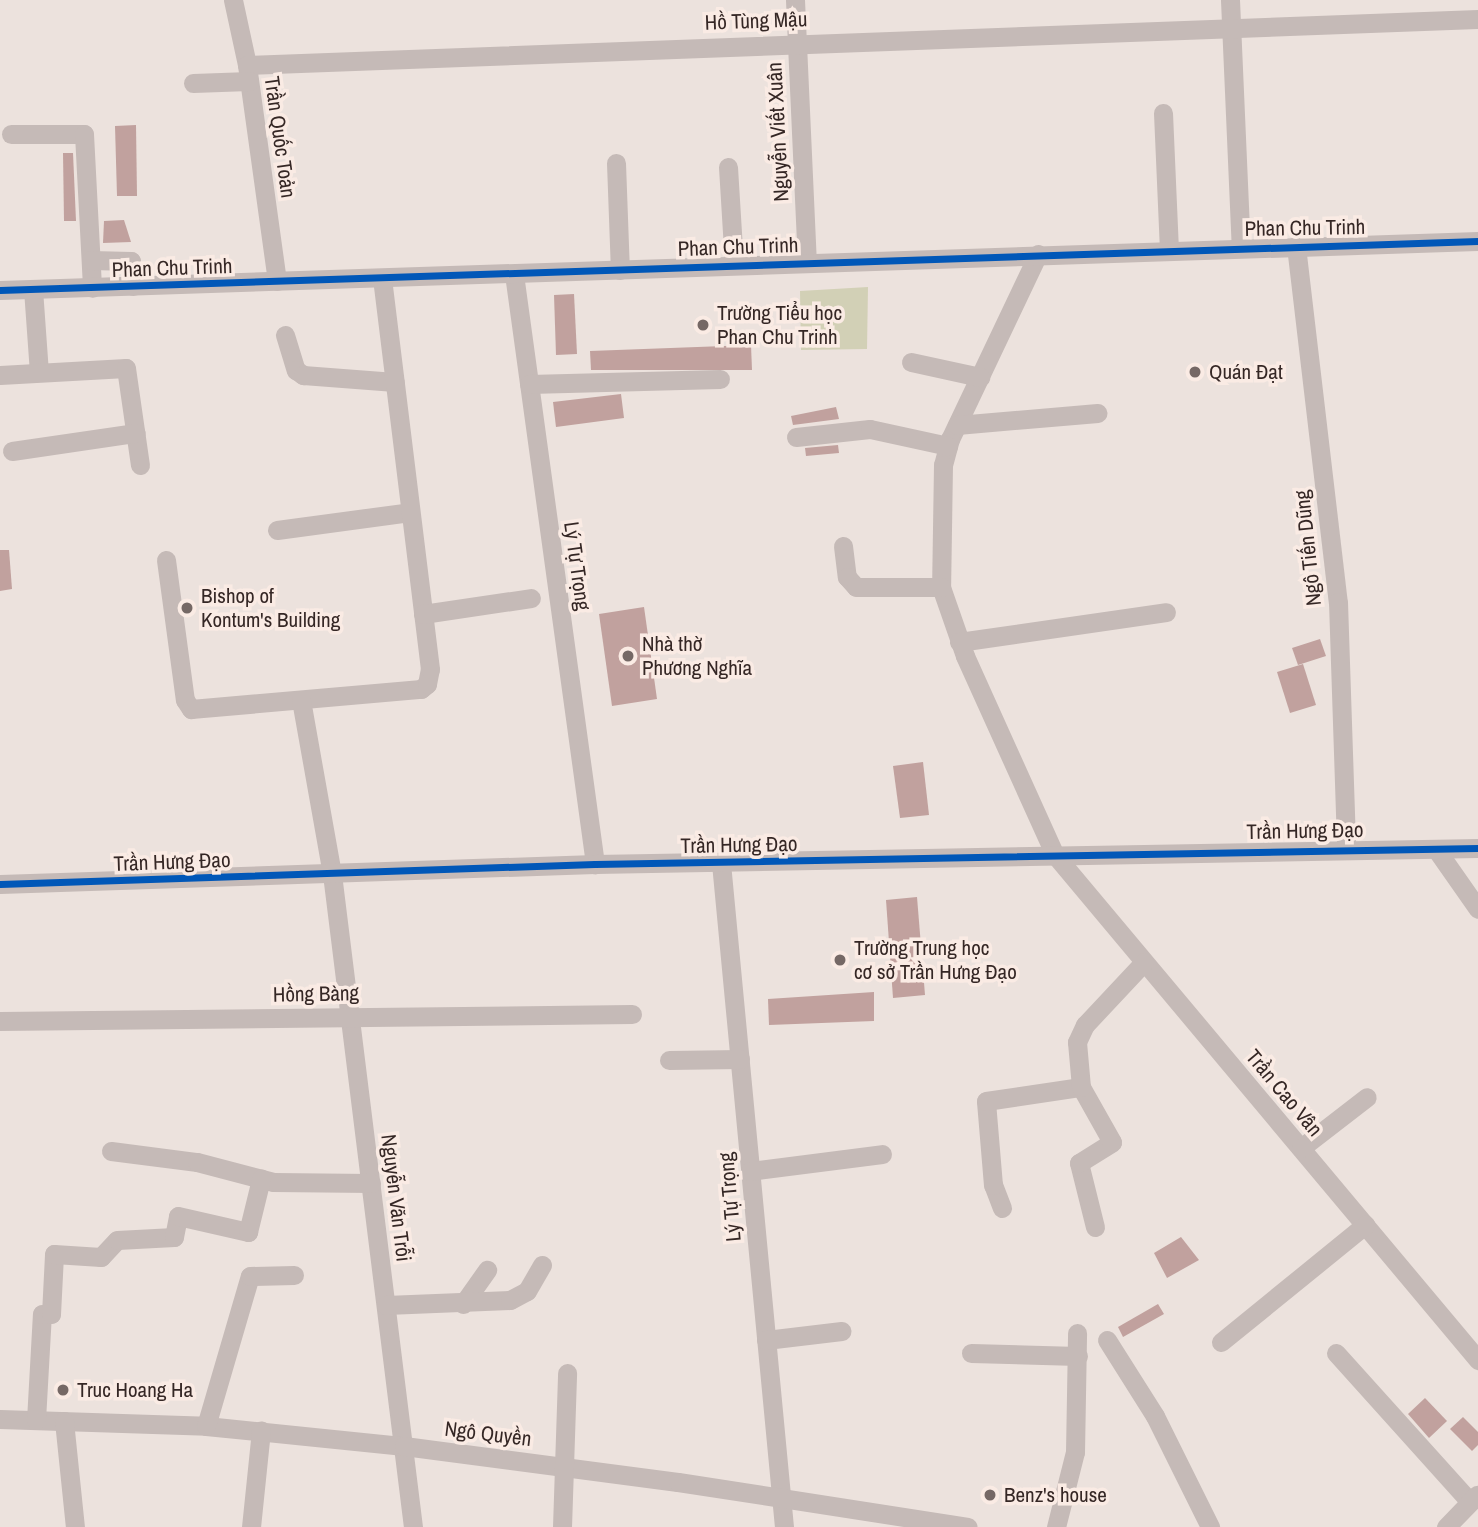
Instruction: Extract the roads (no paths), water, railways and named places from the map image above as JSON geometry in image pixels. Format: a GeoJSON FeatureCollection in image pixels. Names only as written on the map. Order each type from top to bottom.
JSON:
{"type":"FeatureCollection","features":[{"type":"Feature","properties":{"kind":"street","name":"Trần Quốc Toản"},"geometry":{"type":"LineString","coordinates":[[233,0],[248,73],[277,281]]}},
{"type":"Feature","properties":{"kind":"street","name":"Nguyễn Viết Xuân"},"geometry":{"type":"LineString","coordinates":[[794,0],[807,262]]}},
{"type":"Feature","properties":{"kind":"street"},"geometry":{"type":"LineString","coordinates":[[1230,0],[1241,247]]}},
{"type":"Feature","properties":{"kind":"street","name":"Hồ Tùng Mậu"},"geometry":{"type":"LineString","coordinates":[[193,83],[248,73],[797,42],[1478,19]]}},
{"type":"Feature","properties":{"kind":"street"},"geometry":{"type":"LineString","coordinates":[[1163,113],[1169,248]]}},
{"type":"Feature","properties":{"kind":"street"},"geometry":{"type":"LineString","coordinates":[[11,134],[85,134],[92,288]]}},
{"type":"Feature","properties":{"kind":"street"},"geometry":{"type":"LineString","coordinates":[[616,163],[620,270]]}},
{"type":"Feature","properties":{"kind":"street"},"geometry":{"type":"LineString","coordinates":[[728,167],[734,265]]}},
{"type":"Feature","properties":{"kind":"street","name":"Phan Chu Trinh"},"geometry":{"type":"LineString","coordinates":[[0,290],[382,279],[1169,248],[1478,241]]}},
{"type":"Feature","properties":{"kind":"street","name":"Ngô Tiến Dũng"},"geometry":{"type":"LineString","coordinates":[[1296,246],[1338,601],[1346,847]]}},
{"type":"Feature","properties":{"kind":"street","name":"Trần Cao Vân"},"geometry":{"type":"LineString","coordinates":[[1038,254],[948,446],[940,488],[941,587],[959,642],[1055,855],[1478,1360]]}},
{"type":"Feature","properties":{"kind":"street"},"geometry":{"type":"LineString","coordinates":[[91,260],[131,261],[133,286]]}},
{"type":"Feature","properties":{"kind":"street","name":"Lý Tự Trọng"},"geometry":{"type":"LineString","coordinates":[[514,274],[595,864]]}},
{"type":"Feature","properties":{"kind":"street"},"geometry":{"type":"LineString","coordinates":[[166,560],[187,705],[198,710],[421,689],[430,669],[382,279]]}},
{"type":"Feature","properties":{"kind":"street"},"geometry":{"type":"LineString","coordinates":[[33,289],[39,372]]}},
{"type":"Feature","properties":{"kind":"street"},"geometry":{"type":"LineString","coordinates":[[285,335],[296,370],[303,375],[395,382]]}},
{"type":"Feature","properties":{"kind":"street"},"geometry":{"type":"LineString","coordinates":[[911,362],[980,377]]}},
{"type":"Feature","properties":{"kind":"street"},"geometry":{"type":"LineString","coordinates":[[0,375],[126,368],[140,466]]}},
{"type":"Feature","properties":{"kind":"street"},"geometry":{"type":"LineString","coordinates":[[529,384],[720,379]]}},
{"type":"Feature","properties":{"kind":"street"},"geometry":{"type":"LineString","coordinates":[[957,425],[1097,413]]}},
{"type":"Feature","properties":{"kind":"street"},"geometry":{"type":"LineString","coordinates":[[796,437],[870,429],[948,446]]}},
{"type":"Feature","properties":{"kind":"street"},"geometry":{"type":"LineString","coordinates":[[12,451],[136,433]]}},
{"type":"Feature","properties":{"kind":"street"},"geometry":{"type":"LineString","coordinates":[[277,530],[410,512]]}},
{"type":"Feature","properties":{"kind":"street"},"geometry":{"type":"LineString","coordinates":[[843,546],[847,577],[856,587],[941,587]]}},
{"type":"Feature","properties":{"kind":"street"},"geometry":{"type":"LineString","coordinates":[[423,614],[531,597]]}},
{"type":"Feature","properties":{"kind":"street"},"geometry":{"type":"LineString","coordinates":[[959,642],[1166,612]]}},
{"type":"Feature","properties":{"kind":"street","name":"Nguyễn Văn Trỗi"},"geometry":{"type":"LineString","coordinates":[[301,700],[332,874],[413,1527]]}},
{"type":"Feature","properties":{"kind":"street","name":"Trần Hưng Đạo"},"geometry":{"type":"LineString","coordinates":[[0,884],[595,864],[1346,847],[1478,848]]}},
{"type":"Feature","properties":{"kind":"street"},"geometry":{"type":"LineString","coordinates":[[1436,849],[1478,909]]}},
{"type":"Feature","properties":{"kind":"street","name":"Lý Tự Trọng"},"geometry":{"type":"LineString","coordinates":[[721,863],[783,1527]]}},
{"type":"Feature","properties":{"kind":"street"},"geometry":{"type":"LineString","coordinates":[[1095,1227],[1079,1166],[1112,1142],[1081,1087],[1077,1068],[1080,1033],[1144,962]]}},
{"type":"Feature","properties":{"kind":"street","name":"Hồng Bàng"},"geometry":{"type":"LineString","coordinates":[[0,1021],[632,1014]]}},
{"type":"Feature","properties":{"kind":"street"},"geometry":{"type":"LineString","coordinates":[[669,1060],[740,1059]]}},
{"type":"Feature","properties":{"kind":"street"},"geometry":{"type":"LineString","coordinates":[[1002,1208],[993,1185],[986,1101],[1081,1087]]}},
{"type":"Feature","properties":{"kind":"street"},"geometry":{"type":"LineString","coordinates":[[1301,1148],[1367,1097]]}},
{"type":"Feature","properties":{"kind":"street"},"geometry":{"type":"LineString","coordinates":[[111,1151],[197,1162],[289,1184],[371,1183]]}},
{"type":"Feature","properties":{"kind":"street"},"geometry":{"type":"LineString","coordinates":[[750,1171],[882,1154]]}},
{"type":"Feature","properties":{"kind":"street"},"geometry":{"type":"LineString","coordinates":[[36,1420],[42,1314],[51,1314],[54,1254],[101,1257],[117,1240],[174,1237],[178,1216],[248,1232],[261,1179]]}},
{"type":"Feature","properties":{"kind":"street"},"geometry":{"type":"LineString","coordinates":[[1221,1342],[1365,1225]]}},
{"type":"Feature","properties":{"kind":"street"},"geometry":{"type":"LineString","coordinates":[[386,1306],[510,1300],[527,1291],[541,1265]]}},
{"type":"Feature","properties":{"kind":"street"},"geometry":{"type":"LineString","coordinates":[[463,1304],[487,1270]]}},
{"type":"Feature","properties":{"kind":"street"},"geometry":{"type":"LineString","coordinates":[[206,1426],[250,1276],[294,1275]]}},
{"type":"Feature","properties":{"kind":"street"},"geometry":{"type":"LineString","coordinates":[[766,1340],[841,1331]]}},
{"type":"Feature","properties":{"kind":"street"},"geometry":{"type":"LineString","coordinates":[[1056,1527],[1075,1452],[1077,1334]]}},
{"type":"Feature","properties":{"kind":"street"},"geometry":{"type":"LineString","coordinates":[[1107,1340],[1173,1448],[1210,1527]]}},
{"type":"Feature","properties":{"kind":"street"},"geometry":{"type":"LineString","coordinates":[[971,1353],[1078,1356]]}},
{"type":"Feature","properties":{"kind":"street"},"geometry":{"type":"LineString","coordinates":[[1336,1353],[1474,1498],[1446,1527]]}},
{"type":"Feature","properties":{"kind":"street"},"geometry":{"type":"LineString","coordinates":[[562,1527],[561,1467],[567,1373]]}},
{"type":"Feature","properties":{"kind":"street","name":"Ngô Quyền"},"geometry":{"type":"LineString","coordinates":[[0,1419],[206,1426],[404,1446],[968,1527]]}},
{"type":"Feature","properties":{"kind":"street"},"geometry":{"type":"LineString","coordinates":[[64,1421],[75,1527]]}},
{"type":"Feature","properties":{"kind":"street"},"geometry":{"type":"LineString","coordinates":[[251,1527],[261,1432]]}},
{"type":"Feature","properties":{"kind":"place","name":"Trường Tiểu học Phan Chu Trinh"},"geometry":{"type":"Point","coordinates":[703,325]}},
{"type":"Feature","properties":{"kind":"place","name":"Quán Đạt"},"geometry":{"type":"Point","coordinates":[1195,372]}},
{"type":"Feature","properties":{"kind":"place","name":"Bishop of Kontum's Building"},"geometry":{"type":"Point","coordinates":[187,608]}},
{"type":"Feature","properties":{"kind":"place","name":"Nhà thờ Phương Nghĩa"},"geometry":{"type":"Point","coordinates":[628,656]}},
{"type":"Feature","properties":{"kind":"place","name":"Trường Trung học cơ sở Trần Hưng Đạo"},"geometry":{"type":"Point","coordinates":[840,960]}},
{"type":"Feature","properties":{"kind":"place","name":"Truc Hoang Ha"},"geometry":{"type":"Point","coordinates":[63,1390]}},
{"type":"Feature","properties":{"kind":"place","name":"Benz's house"},"geometry":{"type":"Point","coordinates":[990,1495]}}]}
